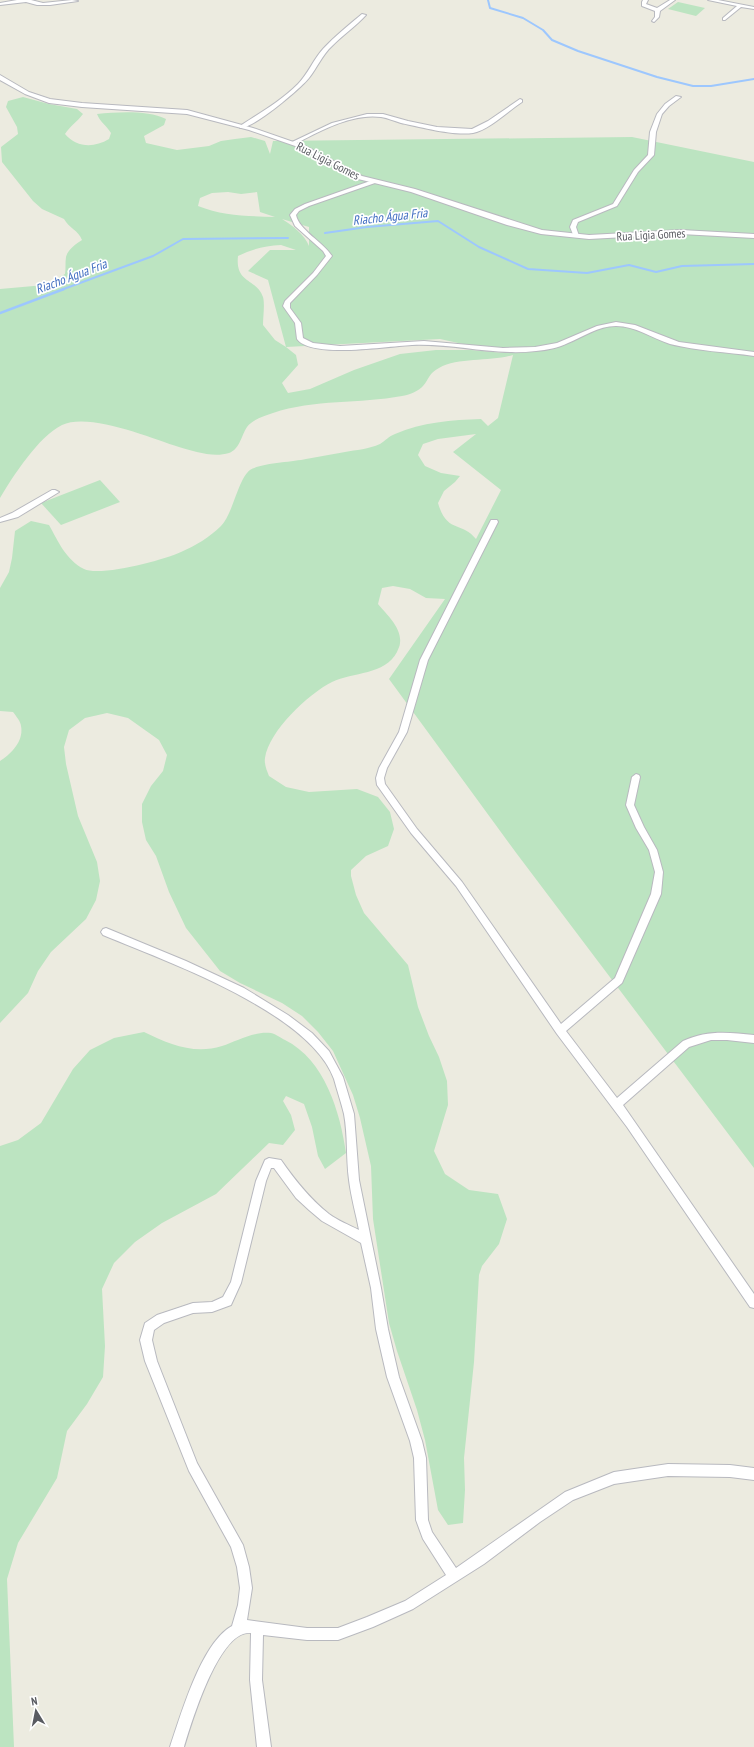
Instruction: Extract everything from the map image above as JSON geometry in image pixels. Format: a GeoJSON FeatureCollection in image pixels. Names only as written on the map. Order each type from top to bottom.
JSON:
{"type":"FeatureCollection","features":[{"type":"Feature","properties":{"kind":"street"},"geometry":{"type":"LineString","coordinates":[[0,4],[27,0],[31,4],[76,1]]}},
{"type":"Feature","properties":{"kind":"street"},"geometry":{"type":"LineString","coordinates":[[646,0],[644,5],[658,10]]}},
{"type":"Feature","properties":{"kind":"street"},"geometry":{"type":"LineString","coordinates":[[654,21],[657,17],[658,10],[673,0]]}},
{"type":"Feature","properties":{"kind":"street"},"geometry":{"type":"LineString","coordinates":[[710,0],[754,8]]}},
{"type":"Feature","properties":{"kind":"street"},"geometry":{"type":"LineString","coordinates":[[725,20],[741,5]]}},
{"type":"Feature","properties":{"kind":"street"},"geometry":{"type":"LineString","coordinates":[[242,127],[299,86],[308,77],[324,51],[364,15]]}},
{"type":"Feature","properties":{"kind":"street","name":"Rua Ligia Gomes"},"geometry":{"type":"LineString","coordinates":[[0,77],[27,93],[49,101],[82,105],[187,112],[242,127],[293,143],[360,178],[372,182],[413,190],[541,232],[576,236],[608,237],[681,232],[754,236]]}},
{"type":"Feature","properties":{"kind":"street"},"geometry":{"type":"LineString","coordinates":[[576,236],[573,228],[575,221],[611,208],[619,200],[636,171],[651,155],[653,136],[662,110],[666,104],[678,97]]}},
{"type":"Feature","properties":{"kind":"street"},"geometry":{"type":"LineString","coordinates":[[293,143],[332,125],[369,115],[383,116],[404,122],[473,131],[520,101]]}},
{"type":"Feature","properties":{"kind":"street"},"geometry":{"type":"LineString","coordinates":[[372,182],[307,205],[297,210],[293,215],[297,225],[325,250],[329,256],[287,302],[287,309],[298,323],[300,328],[299,337],[303,342],[349,349],[424,343],[470,345],[507,350],[528,350],[552,347],[599,327],[618,324],[635,327],[670,342],[754,354]]}},
{"type":"Feature","properties":{"kind":"street"},"geometry":{"type":"LineString","coordinates":[[0,520],[15,514],[55,492]]}},
{"type":"Feature","properties":{"kind":"street"},"geometry":{"type":"LineString","coordinates":[[494,522],[424,660],[403,732],[383,768],[380,778],[381,785],[436,859],[459,884],[560,1031],[616,1105],[754,1302]]}},
{"type":"Feature","properties":{"kind":"street"},"geometry":{"type":"LineString","coordinates":[[560,1031],[619,980],[656,894],[659,872],[653,850],[640,828],[630,805],[636,777]]}},
{"type":"Feature","properties":{"kind":"street"},"geometry":{"type":"LineString","coordinates":[[106,932],[183,964],[241,992],[285,1018],[309,1036],[326,1054],[338,1077],[349,1114],[354,1180],[393,1377],[416,1441],[420,1458],[422,1520],[427,1535],[454,1576]]}},
{"type":"Feature","properties":{"kind":"street"},"geometry":{"type":"LineString","coordinates":[[616,1105],[686,1044],[697,1038],[714,1035],[754,1039]]}},
{"type":"Feature","properties":{"kind":"street"},"geometry":{"type":"LineString","coordinates":[[238,1629],[244,1605],[246,1588],[243,1567],[237,1545],[193,1467],[151,1361],[146,1340],[147,1332],[149,1327],[161,1319],[188,1310],[212,1307],[227,1301],[236,1283],[261,1181],[266,1165],[269,1163],[278,1164],[300,1194],[326,1218],[365,1239]]}},
{"type":"Feature","properties":{"kind":"street"},"geometry":{"type":"LineString","coordinates":[[177,1747],[208,1664],[230,1634],[238,1629],[246,1626],[307,1634],[338,1634],[369,1623],[409,1605],[480,1560],[536,1518],[569,1496],[614,1478],[668,1470],[730,1471],[754,1474]]}},
{"type":"Feature","properties":{"kind":"street"},"geometry":{"type":"LineString","coordinates":[[257,1627],[256,1680],[264,1747]]}},
{"type":"Feature","properties":{"kind":"green space"},"geometry":{"type":"Polygon","coordinates":[[[678,2],[705,8],[696,16],[668,9],[678,2]]]}},
{"type":"Feature","properties":{"kind":"green space"},"geometry":{"type":"Polygon","coordinates":[[[23,97],[77,109],[83,114],[65,134],[75,142],[86,145],[97,144],[109,139],[111,133],[97,114],[133,112],[151,114],[166,119],[164,125],[144,136],[146,143],[177,150],[209,146],[221,141],[251,137],[265,141],[270,154],[273,141],[632,137],[754,162],[754,1168],[517,854],[389,679],[445,599],[426,598],[410,589],[393,586],[382,588],[378,604],[399,632],[400,644],[397,652],[385,665],[368,672],[332,682],[312,695],[291,714],[282,725],[268,747],[265,758],[265,765],[269,776],[286,787],[309,792],[357,789],[378,797],[390,812],[394,829],[388,846],[366,856],[351,870],[356,895],[364,913],[408,965],[418,1007],[439,1057],[447,1081],[448,1105],[434,1151],[445,1174],[469,1190],[498,1194],[507,1219],[499,1244],[482,1266],[479,1275],[474,1362],[464,1458],[465,1490],[463,1523],[448,1525],[438,1510],[425,1440],[389,1323],[373,1219],[371,1166],[353,1095],[333,1051],[318,1032],[302,1016],[282,1003],[240,983],[220,971],[186,928],[169,892],[156,856],[146,840],[142,822],[142,804],[151,786],[163,771],[167,755],[159,740],[128,718],[107,713],[85,718],[69,730],[64,747],[66,764],[78,816],[97,862],[100,881],[96,900],[86,919],[51,952],[38,971],[28,993],[0,1023],[0,761],[12,751],[19,742],[21,737],[21,724],[13,712],[0,711],[0,588],[9,572],[15,531],[31,521],[49,525],[59,544],[67,555],[72,561],[84,569],[104,571],[147,563],[181,552],[197,544],[221,526],[229,513],[242,481],[250,470],[269,464],[371,447],[380,444],[393,435],[426,424],[481,419],[488,426],[498,418],[513,355],[456,362],[447,365],[433,372],[419,390],[405,395],[305,406],[273,413],[252,422],[247,427],[236,449],[229,453],[223,454],[216,455],[197,452],[104,424],[74,422],[62,425],[53,430],[44,438],[27,457],[0,498],[0,289],[45,285],[65,274],[68,252],[82,240],[64,219],[42,209],[33,201],[2,162],[1,147],[18,134],[17,127],[6,107],[8,101],[23,97]],[[228,192],[212,193],[200,198],[198,206],[226,214],[275,217],[260,212],[257,192],[241,194],[228,192]],[[282,219],[294,227],[309,246],[309,227],[282,219]],[[281,245],[259,248],[238,256],[240,272],[260,291],[263,297],[263,325],[275,340],[286,347],[268,280],[248,271],[270,250],[296,250],[281,245]],[[440,339],[286,347],[296,355],[298,365],[282,383],[288,393],[310,389],[354,370],[400,354],[436,350],[471,350],[504,353],[440,339]],[[476,434],[438,439],[423,444],[418,455],[425,466],[441,473],[460,476],[444,491],[438,503],[442,513],[450,523],[465,530],[476,539],[501,490],[453,452],[476,434]]]}},
{"type":"Feature","properties":{"kind":"green space"},"geometry":{"type":"Polygon","coordinates":[[[100,480],[120,502],[61,525],[41,503],[100,480]]]}},
{"type":"Feature","properties":{"kind":"green space"},"geometry":{"type":"Polygon","coordinates":[[[144,1032],[163,1041],[192,1049],[222,1046],[258,1033],[271,1033],[277,1035],[299,1049],[311,1060],[320,1074],[335,1105],[340,1121],[346,1153],[325,1169],[318,1156],[312,1127],[304,1104],[286,1096],[283,1101],[291,1115],[295,1130],[283,1145],[269,1143],[216,1194],[162,1223],[135,1242],[114,1263],[102,1289],[105,1346],[103,1377],[87,1404],[67,1431],[57,1478],[18,1543],[7,1579],[14,1747],[0,1747],[0,1146],[18,1140],[41,1123],[73,1069],[90,1050],[114,1038],[144,1032]]]}},
{"type":"Feature","properties":{"kind":"waterway"},"geometry":{"type":"LineString","coordinates":[[488,0],[490,8],[523,18],[543,30],[552,40],[578,51],[657,77],[693,86],[711,86],[754,79]]}},
{"type":"Feature","properties":{"kind":"waterway","name":"Riacho Água Fria"},"geometry":{"type":"LineString","coordinates":[[325,233],[367,227],[438,221],[479,247],[528,269],[587,273],[629,265],[656,272],[682,266],[754,264]]}},
{"type":"Feature","properties":{"kind":"waterway","name":"Riacho Água Fria"},"geometry":{"type":"LineString","coordinates":[[61,290],[153,256],[183,239],[288,238]]}},
{"type":"Feature","properties":{"kind":"waterway","name":"Riacho Água Fria"},"geometry":{"type":"LineString","coordinates":[[0,313],[64,289]]}}]}
